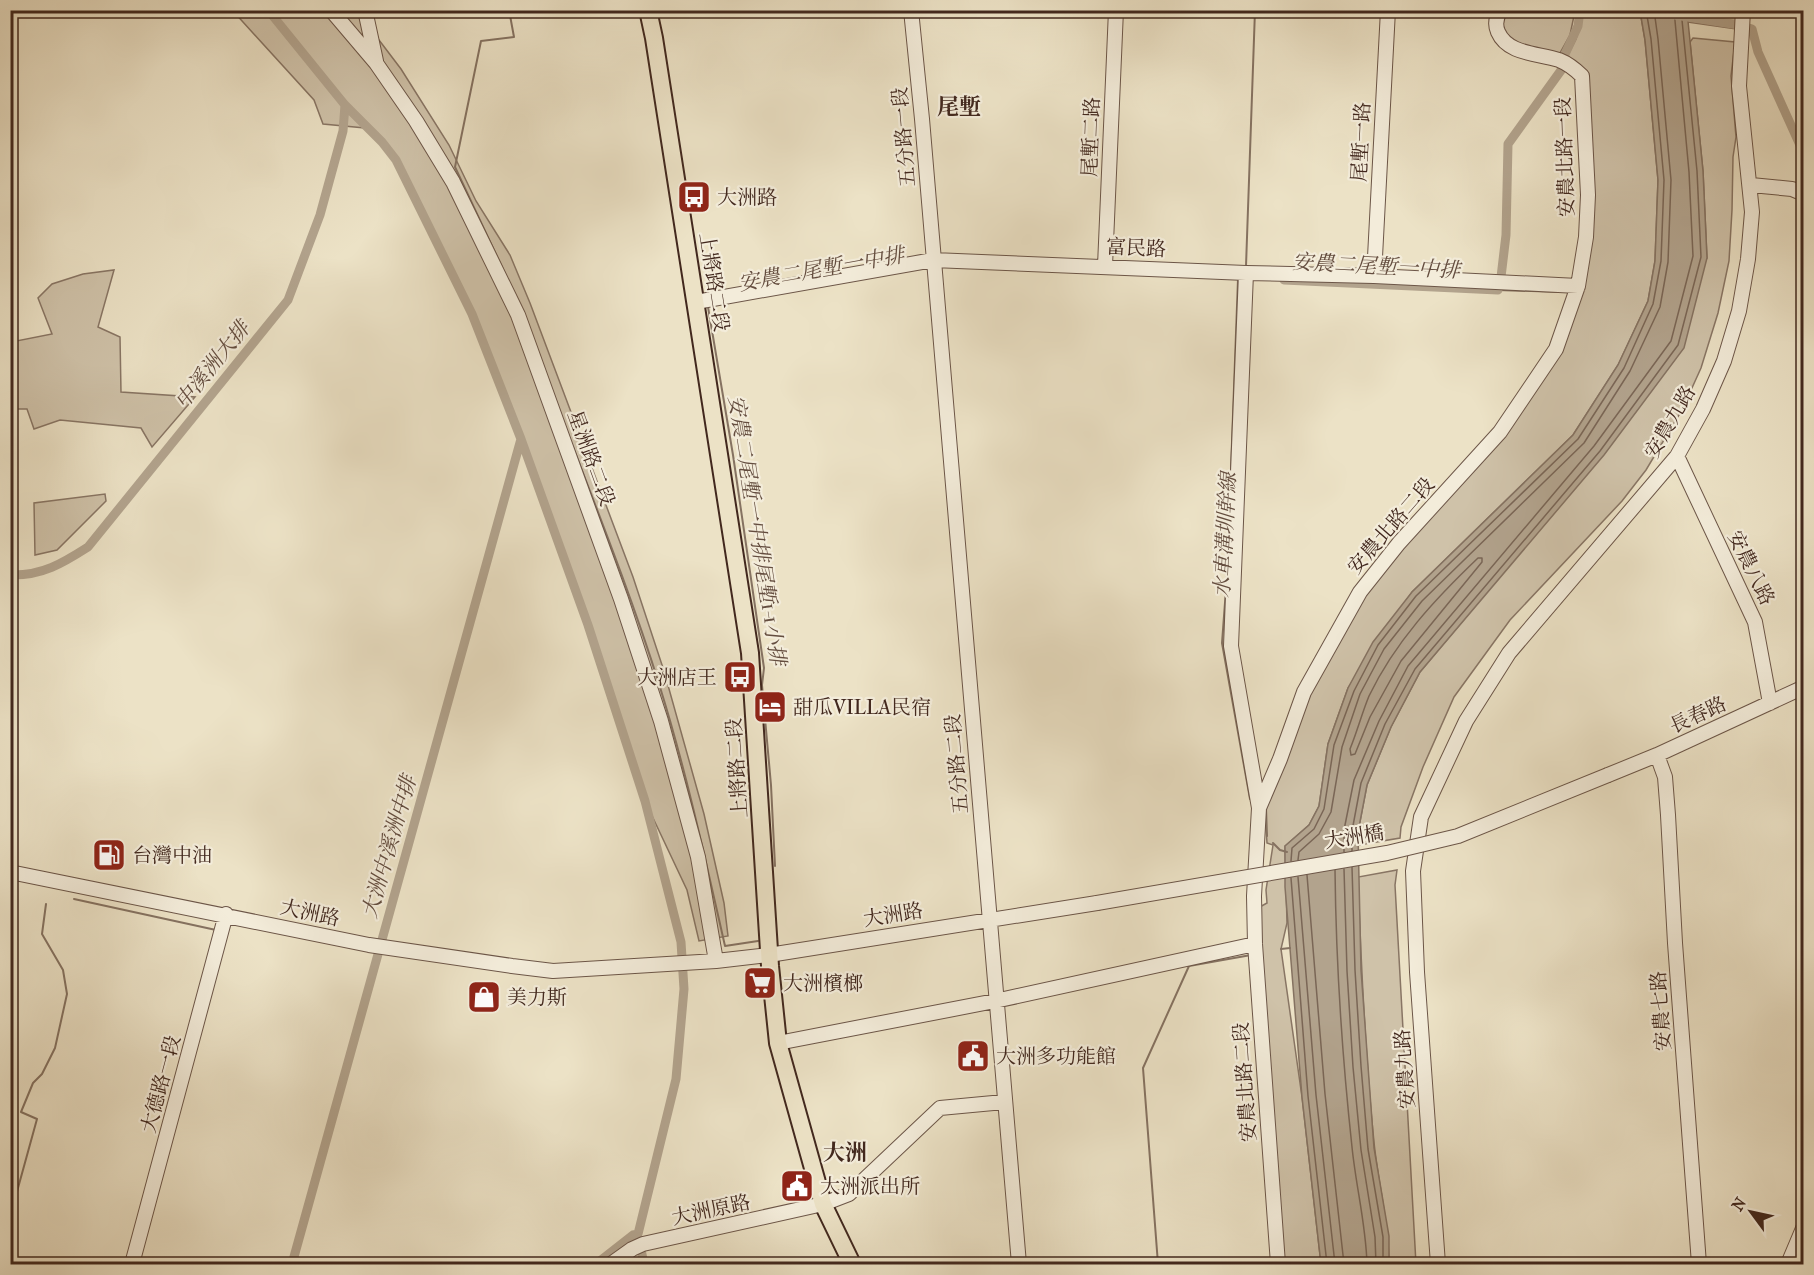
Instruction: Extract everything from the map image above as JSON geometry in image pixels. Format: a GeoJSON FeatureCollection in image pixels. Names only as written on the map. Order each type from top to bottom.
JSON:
{"type":"FeatureCollection","features":[{"type":"Feature","properties":{"kind":"main road","name":"上將路二段"},"geometry":{"type":"LineString","coordinates":[[648,10],[750,653],[778,1043],[823,1204],[852,1264]]}},
{"type":"Feature","properties":{"kind":"street","name":"星洲路二段"},"geometry":{"type":"LineString","coordinates":[[331,10],[376,63],[416,121],[453,182],[518,315],[621,599],[661,721],[698,856],[716,961]]}},
{"type":"Feature","properties":{"kind":"street"},"geometry":{"type":"LineString","coordinates":[[365,10],[376,63]]}},
{"type":"Feature","properties":{"kind":"street","name":"五分路一段"},"geometry":{"type":"LineString","coordinates":[[911,10],[933,260]]}},
{"type":"Feature","properties":{"kind":"street","name":"尾塹二路"},"geometry":{"type":"LineString","coordinates":[[1106,266],[1116,10]]}},
{"type":"Feature","properties":{"kind":"street","name":"尾塹一路"},"geometry":{"type":"LineString","coordinates":[[1374,276],[1388,10]]}},
{"type":"Feature","properties":{"kind":"street","name":"安農北路一段"},"geometry":{"type":"LineString","coordinates":[[1501,10],[1496,26],[1502,41],[1520,51],[1559,60],[1574,67],[1582,76],[1588,195],[1586,237],[1578,286]]}},
{"type":"Feature","properties":{"kind":"street","name":"安農九路"},"geometry":{"type":"LineString","coordinates":[[1438,1264],[1417,972],[1413,871],[1421,817],[1466,722],[1509,652],[1677,456],[1703,409],[1724,362],[1739,311],[1748,260],[1752,212],[1739,86],[1743,16]]}},
{"type":"Feature","properties":{"kind":"street"},"geometry":{"type":"LineString","coordinates":[[1751,185],[1792,189],[1803,194]]}},
{"type":"Feature","properties":{"kind":"street","name":"富民路"},"geometry":{"type":"LineString","coordinates":[[696,302],[933,260],[1578,286]]}},
{"type":"Feature","properties":{"kind":"street","name":"五分路二段"},"geometry":{"type":"LineString","coordinates":[[933,260],[1019,1264]]}},
{"type":"Feature","properties":{"kind":"street"},"geometry":{"type":"LineString","coordinates":[[1246,273],[1231,646],[1259,808]]}},
{"type":"Feature","properties":{"kind":"street","name":"安農北路二段"},"geometry":{"type":"LineString","coordinates":[[1278,1264],[1255,944],[1254,896],[1259,808],[1280,759],[1304,692],[1360,592],[1399,543],[1500,432],[1556,349],[1578,286]]}},
{"type":"Feature","properties":{"kind":"street","name":"安農八路"},"geometry":{"type":"LineString","coordinates":[[1677,456],[1755,622],[1770,703]]}},
{"type":"Feature","properties":{"kind":"street","name":"長春路"},"geometry":{"type":"LineString","coordinates":[[1608,775],[1657,755],[1803,687]]}},
{"type":"Feature","properties":{"kind":"street","name":"安農七路"},"geometry":{"type":"LineString","coordinates":[[1657,755],[1665,777],[1698,1264]]}},
{"type":"Feature","properties":{"kind":"street","name":"大洲橋"},"geometry":{"type":"LineString","coordinates":[[1097,903],[1387,852],[1458,836],[1608,775]]}},
{"type":"Feature","properties":{"kind":"street","name":"大洲路"},"geometry":{"type":"LineString","coordinates":[[10,872],[226,914],[369,945],[503,966],[553,971],[716,961],[1097,903]]}},
{"type":"Feature","properties":{"kind":"street","name":"大德路一段"},"geometry":{"type":"LineString","coordinates":[[132,1264],[226,914]]}},
{"type":"Feature","properties":{"kind":"street"},"geometry":{"type":"LineString","coordinates":[[778,1043],[995,1001],[1255,944]]}},
{"type":"Feature","properties":{"kind":"street"},"geometry":{"type":"LineString","coordinates":[[823,1204],[849,1194],[940,1108],[1004,1102]]}},
{"type":"Feature","properties":{"kind":"street","name":"大洲原路"},"geometry":{"type":"LineString","coordinates":[[611,1264],[643,1244],[823,1204]]}},
{"type":"Feature","properties":{"kind":"street"},"geometry":{"type":"LineString","coordinates":[[1788,1264],[1803,1226]]}},
{"type":"Feature","properties":{"kind":"shaded area"},"geometry":{"type":"Polygon","coordinates":[[[233,11],[357,11],[401,69],[449,145],[476,201],[510,255],[633,577],[664,671],[704,814],[724,903],[728,936],[699,941],[687,890],[645,801],[588,625],[521,439],[472,314],[396,160],[381,137],[365,128],[323,124],[314,100],[233,11]]]}},
{"type":"Feature","properties":{"kind":"shaded area"},"geometry":{"type":"Polygon","coordinates":[[[1501,11],[1575,11],[1570,35],[1556,60],[1502,41],[1501,11]]]}},
{"type":"Feature","properties":{"kind":"shaded area"},"geometry":{"type":"Polygon","coordinates":[[[1584,11],[1640,11],[1645,40],[1658,180],[1655,261],[1648,301],[1618,365],[1573,435],[1412,592],[1348,688],[1328,744],[1319,806],[1309,825],[1285,846],[1287,923],[1281,949],[1302,1097],[1321,1264],[1283,1264],[1258,908],[1267,903],[1266,890],[1273,845],[1267,843],[1265,812],[1280,759],[1304,692],[1360,592],[1500,432],[1556,349],[1586,237],[1582,76],[1564,63],[1576,39],[1584,11]]]}},
{"type":"Feature","properties":{"kind":"shaded area"},"geometry":{"type":"Polygon","coordinates":[[[1687,11],[1737,11],[1736,29],[1688,22],[1687,11]]]}},
{"type":"Feature","properties":{"kind":"shaded area"},"geometry":{"type":"Polygon","coordinates":[[[1693,38],[1735,42],[1731,76],[1736,137],[1733,157],[1729,261],[1718,313],[1701,368],[1682,410],[1646,470],[1622,501],[1510,620],[1454,697],[1423,767],[1401,827],[1400,838],[1358,845],[1358,832],[1367,785],[1391,727],[1420,672],[1510,564],[1707,258],[1703,171],[1690,42],[1693,38]]]}},
{"type":"Feature","properties":{"kind":"shaded area"},"geometry":{"type":"Polygon","coordinates":[[[114,270],[98,327],[120,337],[121,392],[195,397],[152,447],[141,428],[60,420],[34,429],[27,409],[11,409],[11,342],[52,334],[38,298],[52,284],[83,274],[114,270]]]}},
{"type":"Feature","properties":{"kind":"shaded area"},"geometry":{"type":"Polygon","coordinates":[[[105,494],[106,501],[57,550],[35,555],[34,503],[105,494]]]}},
{"type":"Feature","properties":{"kind":"shaded area"},"geometry":{"type":"Polygon","coordinates":[[[1397,870],[1395,885],[1416,1264],[1389,1264],[1371,1109],[1362,976],[1358,877],[1397,870]]]}},
{"type":"Feature","properties":{"kind":"water"},"geometry":{"type":"Polygon","coordinates":[[[1640,11],[1687,11],[1703,171],[1707,258],[1684,348],[1604,455],[1420,672],[1391,727],[1367,785],[1358,832],[1361,970],[1374,1148],[1389,1236],[1389,1264],[1321,1264],[1302,1097],[1285,887],[1285,846],[1309,825],[1319,806],[1328,744],[1348,688],[1373,642],[1412,592],[1573,435],[1618,365],[1648,301],[1655,261],[1658,180],[1645,40],[1640,11]]]}},
{"type":"Feature","properties":{"kind":"waterway"},"geometry":{"type":"LineString","coordinates":[[268,10],[345,105],[382,142],[396,160],[472,314],[521,439],[588,625],[645,801],[681,942],[684,989],[676,1079],[638,1234],[633,1235],[596,1264]]}},
{"type":"Feature","properties":{"kind":"waterway"},"geometry":{"type":"LineString","coordinates":[[508,280],[455,167],[481,41],[514,37],[509,10]]}},
{"type":"Feature","properties":{"kind":"waterway","name":"水車溝圳幹線"},"geometry":{"type":"LineString","coordinates":[[1246,266],[1255,10]]}},
{"type":"Feature","properties":{"kind":"waterway","name":"安農二尾塹一中排"},"geometry":{"type":"LineString","coordinates":[[1565,54],[1578,26],[1580,10]]}},
{"type":"Feature","properties":{"kind":"waterway"},"geometry":{"type":"LineString","coordinates":[[1675,15],[1752,29],[1758,52],[1804,154]]}},
{"type":"Feature","properties":{"kind":"waterway","name":"安農二尾塹一中排"},"geometry":{"type":"LineString","coordinates":[[1501,277],[1506,235],[1508,144],[1562,69]]}},
{"type":"Feature","properties":{"kind":"waterway","name":"中溪洲大排"},"geometry":{"type":"LineString","coordinates":[[10,575],[42,571],[88,547],[288,300],[320,215],[343,131],[345,105]]}},
{"type":"Feature","properties":{"kind":"waterway"},"geometry":{"type":"LineString","coordinates":[[1231,469],[1238,279]]}},
{"type":"Feature","properties":{"kind":"waterway","name":"安農二尾塹一中排"},"geometry":{"type":"LineString","coordinates":[[1284,280],[1498,290]]}},
{"type":"Feature","properties":{"kind":"waterway"},"geometry":{"type":"LineString","coordinates":[[1498,290],[1561,292]]}},
{"type":"Feature","properties":{"kind":"waterway","name":"安農二尾塹一中排尾塹1-1小排"},"geometry":{"type":"LineString","coordinates":[[708,307],[733,455],[764,668],[762,685],[771,785],[775,866]]}},
{"type":"Feature","properties":{"kind":"waterway","name":"大洲中溪洲中排"},"geometry":{"type":"LineString","coordinates":[[292,1264],[521,439]]}},
{"type":"Feature","properties":{"kind":"waterway"},"geometry":{"type":"LineString","coordinates":[[573,447],[629,594],[669,716],[725,946],[758,941]]}},
{"type":"Feature","properties":{"kind":"waterway"},"geometry":{"type":"LineString","coordinates":[[1228,562],[1222,643],[1250,799]]}},
{"type":"Feature","properties":{"kind":"waterway","name":"水車溝圳幹線"},"geometry":{"type":"LineString","coordinates":[[1266,808],[1267,836]]}},
{"type":"Feature","properties":{"kind":"waterway","name":"水車溝圳幹線"},"geometry":{"type":"LineString","coordinates":[[1273,843],[1280,850],[1287,852]]}},
{"type":"Feature","properties":{"kind":"waterway"},"geometry":{"type":"LineString","coordinates":[[74,899],[216,930]]}},
{"type":"Feature","properties":{"kind":"waterway"},"geometry":{"type":"LineString","coordinates":[[10,1217],[37,1119],[21,1112],[33,1083],[42,1074],[55,1048],[67,994],[63,970],[42,934],[46,904]]}},
{"type":"Feature","properties":{"kind":"waterway"},"geometry":{"type":"LineString","coordinates":[[1281,949],[1290,948]]}},
{"type":"Feature","properties":{"kind":"waterway"},"geometry":{"type":"LineString","coordinates":[[1158,1264],[1143,1068],[1189,966],[1251,955]]}},
{"type":"Feature","properties":{"kind":"waterway"},"geometry":{"type":"LineString","coordinates":[[1800,1223],[1804,1214]]}},
{"type":"Feature","properties":{"kind":"waterway"},"geometry":{"type":"LineString","coordinates":[[639,1240],[644,1264]]}},
{"type":"Feature","properties":{"kind":"place","name":"大洲路"},"geometry":{"type":"Point","coordinates":[694,197]}},
{"type":"Feature","properties":{"kind":"place","name":"大洲店王"},"geometry":{"type":"Point","coordinates":[740,677]}},
{"type":"Feature","properties":{"kind":"place","name":"甜瓜VILLA民宿"},"geometry":{"type":"Point","coordinates":[770,707]}},
{"type":"Feature","properties":{"kind":"place","name":"台灣中油"},"geometry":{"type":"Point","coordinates":[109,855]}},
{"type":"Feature","properties":{"kind":"place","name":"大洲檳榔"},"geometry":{"type":"Point","coordinates":[760,983]}},
{"type":"Feature","properties":{"kind":"place","name":"美力斯"},"geometry":{"type":"Point","coordinates":[484,997]}},
{"type":"Feature","properties":{"kind":"place","name":"大洲多功能館"},"geometry":{"type":"Point","coordinates":[973,1056]}},
{"type":"Feature","properties":{"kind":"place","name":"大洲派出所"},"geometry":{"type":"Point","coordinates":[797,1186]}},
{"type":"Feature","properties":{"kind":"district","name":"尾塹"},"geometry":{"type":"Point","coordinates":[959,107]}},
{"type":"Feature","properties":{"kind":"district","name":"大洲"},"geometry":{"type":"Point","coordinates":[845,1153]}}]}
